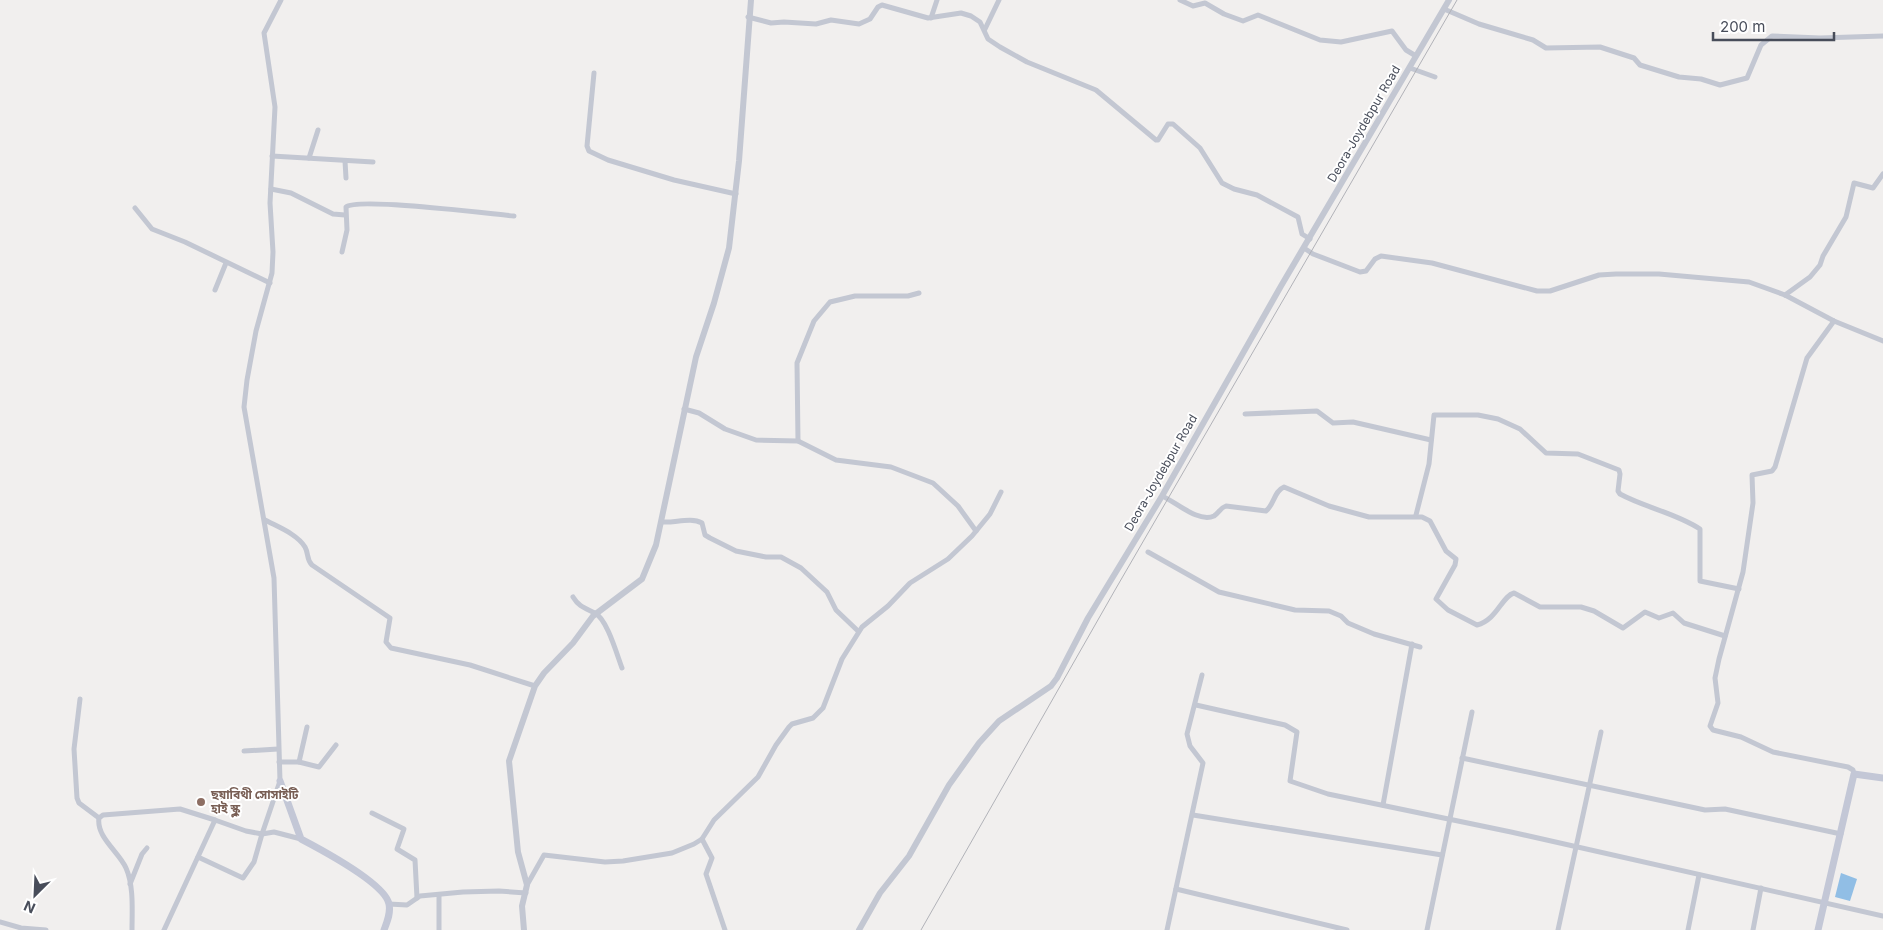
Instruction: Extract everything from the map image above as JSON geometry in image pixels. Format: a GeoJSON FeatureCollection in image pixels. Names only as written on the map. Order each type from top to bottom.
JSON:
{"type":"FeatureCollection","features":[{"type":"Feature","properties":{"kind":"main road"},"geometry":{"type":"LineString","coordinates":[[1818,930],[1854,774],[1883,778]]}},
{"type":"Feature","properties":{"kind":"main road"},"geometry":{"type":"LineString","coordinates":[[280,781],[301,839],[331,854],[379,888],[389,904],[389,916],[384,930]]}},
{"type":"Feature","properties":{"kind":"street"},"geometry":{"type":"LineString","coordinates":[[198,856],[246,877],[254,862],[280,781],[274,578],[244,406],[256,331],[270,283],[274,252],[271,189],[275,107],[264,33],[281,0]]}},
{"type":"Feature","properties":{"kind":"street"},"geometry":{"type":"LineString","coordinates":[[527,889],[518,852],[509,761],[535,686],[544,673],[573,643],[587,622],[596,613],[642,579],[651,562],[663,522],[684,409],[696,357],[727,256],[736,194],[750,0]]}},
{"type":"Feature","properties":{"kind":"street"},"geometry":{"type":"LineString","coordinates":[[931,18],[937,0]]}},
{"type":"Feature","properties":{"kind":"street"},"geometry":{"type":"LineString","coordinates":[[985,29],[999,0]]}},
{"type":"Feature","properties":{"kind":"street"},"geometry":{"type":"LineString","coordinates":[[1180,0],[1193,6],[1205,3],[1224,14],[1244,21],[1258,15],[1320,40],[1341,42],[1392,31],[1406,50],[1416,56]]}},
{"type":"Feature","properties":{"kind":"street","name":"Deora-Joydebpur Road"},"geometry":{"type":"LineString","coordinates":[[859,930],[880,893],[909,856],[949,785],[979,743],[999,721],[1054,682],[1088,618],[1162,496],[1449,0]]}},
{"type":"Feature","properties":{"kind":"street"},"geometry":{"type":"LineString","coordinates":[[748,18],[772,23],[816,24],[831,20],[859,24],[870,19],[878,7],[882,5],[931,18],[961,13],[971,16],[980,22],[985,29],[988,39],[1043,69],[1096,90],[1156,140],[1158,140],[1168,124],[1173,124],[1200,148],[1222,183],[1234,189],[1257,194],[1298,217],[1302,234],[1310,239]]}},
{"type":"Feature","properties":{"kind":"street"},"geometry":{"type":"LineString","coordinates":[[1444,9],[1460,17],[1533,40],[1546,48],[1600,47],[1634,58],[1640,65],[1679,77],[1701,79],[1720,85],[1747,78],[1761,45],[1772,36],[1820,38],[1883,36]]}},
{"type":"Feature","properties":{"kind":"street"},"geometry":{"type":"LineString","coordinates":[[1410,68],[1435,77]]}},
{"type":"Feature","properties":{"kind":"street"},"geometry":{"type":"LineString","coordinates":[[594,73],[587,146],[589,151],[603,158],[664,177],[736,194]]}},
{"type":"Feature","properties":{"kind":"street"},"geometry":{"type":"LineString","coordinates":[[309,158],[318,130]]}},
{"type":"Feature","properties":{"kind":"street"},"geometry":{"type":"LineString","coordinates":[[272,156],[373,162]]}},
{"type":"Feature","properties":{"kind":"street"},"geometry":{"type":"LineString","coordinates":[[346,161],[346,178]]}},
{"type":"Feature","properties":{"kind":"street"},"geometry":{"type":"LineString","coordinates":[[1784,295],[1810,277],[1820,265],[1823,256],[1846,217],[1854,184],[1874,187],[1883,174]]}},
{"type":"Feature","properties":{"kind":"street"},"geometry":{"type":"LineString","coordinates":[[271,189],[291,193],[333,214],[345,214]]}},
{"type":"Feature","properties":{"kind":"street"},"geometry":{"type":"LineString","coordinates":[[342,252],[348,230],[345,214],[346,207],[355,203],[514,216]]}},
{"type":"Feature","properties":{"kind":"street"},"geometry":{"type":"LineString","coordinates":[[135,208],[152,230],[185,242],[270,283]]}},
{"type":"Feature","properties":{"kind":"street"},"geometry":{"type":"LineString","coordinates":[[1304,248],[1313,254],[1360,272],[1366,271],[1375,259],[1381,256],[1432,263],[1537,291],[1550,291],[1599,275],[1650,274],[1754,283],[1784,295],[1834,321],[1883,341]]}},
{"type":"Feature","properties":{"kind":"street"},"geometry":{"type":"LineString","coordinates":[[215,290],[226,263]]}},
{"type":"Feature","properties":{"kind":"street"},"geometry":{"type":"LineString","coordinates":[[798,441],[797,363],[814,321],[830,302],[855,296],[908,296],[919,293]]}},
{"type":"Feature","properties":{"kind":"street"},"geometry":{"type":"LineString","coordinates":[[1834,321],[1807,358],[1776,467],[1772,471],[1752,475],[1753,503],[1739,589],[1725,636],[1716,678],[1718,703],[1710,729],[1741,737],[1773,752],[1848,767],[1854,774]]}},
{"type":"Feature","properties":{"kind":"street"},"geometry":{"type":"LineString","coordinates":[[684,409],[699,413],[726,429],[756,440],[798,441],[836,460],[891,467],[933,483],[958,506],[976,530]]}},
{"type":"Feature","properties":{"kind":"street"},"geometry":{"type":"LineString","coordinates":[[1245,414],[1317,412],[1333,423],[1353,422],[1431,440]]}},
{"type":"Feature","properties":{"kind":"street"},"geometry":{"type":"LineString","coordinates":[[1416,515],[1429,464],[1434,416],[1478,415],[1513,424],[1546,452],[1578,454],[1607,464],[1620,472],[1618,491],[1620,494],[1639,504],[1692,523],[1700,529],[1700,581],[1739,589]]}},
{"type":"Feature","properties":{"kind":"street"},"geometry":{"type":"LineString","coordinates":[[1162,496],[1193,513],[1207,517],[1213,516],[1226,506],[1266,511],[1279,490],[1284,488],[1330,506],[1369,517],[1416,515],[1430,521],[1446,551],[1456,559],[1436,598],[1448,610],[1474,624],[1482,624],[1491,618],[1508,596],[1514,594],[1540,607],[1581,607],[1594,611],[1623,628],[1645,612],[1659,618],[1673,613],[1684,622],[1725,636]]}},
{"type":"Feature","properties":{"kind":"street"},"geometry":{"type":"LineString","coordinates":[[524,930],[522,906],[527,889],[544,855],[605,862],[624,861],[672,853],[702,839],[714,820],[758,777],[776,745],[789,727],[792,724],[813,718],[823,708],[842,659],[858,631],[910,582],[948,559],[990,514],[1001,492]]}},
{"type":"Feature","properties":{"kind":"street"},"geometry":{"type":"LineString","coordinates":[[265,520],[291,534],[303,545],[308,561],[312,565],[390,618],[386,642],[391,648],[470,665],[535,686]]}},
{"type":"Feature","properties":{"kind":"street"},"geometry":{"type":"LineString","coordinates":[[663,522],[696,520],[702,523],[705,535],[736,551],[781,558],[794,565],[827,592],[836,610],[858,631]]}},
{"type":"Feature","properties":{"kind":"street"},"geometry":{"type":"LineString","coordinates":[[1148,552],[1219,592],[1238,594],[1294,610],[1329,611],[1341,616],[1348,623],[1374,634],[1420,647]]}},
{"type":"Feature","properties":{"kind":"street"},"geometry":{"type":"LineString","coordinates":[[573,597],[584,609],[596,613],[610,634],[622,668]]}},
{"type":"Feature","properties":{"kind":"street"},"geometry":{"type":"LineString","coordinates":[[1383,805],[1412,644]]}},
{"type":"Feature","properties":{"kind":"street"},"geometry":{"type":"LineString","coordinates":[[1167,930],[1203,763],[1190,746],[1188,734],[1202,676]]}},
{"type":"Feature","properties":{"kind":"street"},"geometry":{"type":"LineString","coordinates":[[80,699],[74,749],[77,798],[79,803],[99,818]]}},
{"type":"Feature","properties":{"kind":"street"},"geometry":{"type":"LineString","coordinates":[[1196,705],[1297,732],[1290,781],[1328,794],[1576,846],[1883,916]]}},
{"type":"Feature","properties":{"kind":"street"},"geometry":{"type":"LineString","coordinates":[[1427,930],[1472,712]]}},
{"type":"Feature","properties":{"kind":"street"},"geometry":{"type":"LineString","coordinates":[[299,762],[307,727]]}},
{"type":"Feature","properties":{"kind":"street"},"geometry":{"type":"LineString","coordinates":[[1558,930],[1601,732]]}},
{"type":"Feature","properties":{"kind":"street"},"geometry":{"type":"LineString","coordinates":[[279,762],[299,762],[319,767],[336,745]]}},
{"type":"Feature","properties":{"kind":"street"},"geometry":{"type":"LineString","coordinates":[[244,750],[278,749]]}},
{"type":"Feature","properties":{"kind":"street"},"geometry":{"type":"LineString","coordinates":[[1462,758],[1705,810],[1725,809],[1841,834]]}},
{"type":"Feature","properties":{"kind":"street"},"geometry":{"type":"LineString","coordinates":[[132,930],[130,885],[126,869],[98,824],[99,818],[103,815],[180,809],[246,831],[262,834],[274,832],[301,839]]}},
{"type":"Feature","properties":{"kind":"street"},"geometry":{"type":"LineString","coordinates":[[372,813],[404,829],[397,849],[416,860],[417,898]]}},
{"type":"Feature","properties":{"kind":"street"},"geometry":{"type":"LineString","coordinates":[[1193,815],[1442,854]]}},
{"type":"Feature","properties":{"kind":"street"},"geometry":{"type":"LineString","coordinates":[[164,930],[215,820]]}},
{"type":"Feature","properties":{"kind":"street"},"geometry":{"type":"LineString","coordinates":[[702,839],[712,858],[706,874],[725,930]]}},
{"type":"Feature","properties":{"kind":"street"},"geometry":{"type":"LineString","coordinates":[[130,885],[142,854],[148,848]]}},
{"type":"Feature","properties":{"kind":"street"},"geometry":{"type":"LineString","coordinates":[[1688,930],[1699,875]]}},
{"type":"Feature","properties":{"kind":"street"},"geometry":{"type":"LineString","coordinates":[[1753,930],[1761,888]]}},
{"type":"Feature","properties":{"kind":"street"},"geometry":{"type":"LineString","coordinates":[[389,904],[407,905],[417,898],[439,894],[527,889]]}},
{"type":"Feature","properties":{"kind":"street"},"geometry":{"type":"LineString","coordinates":[[1176,890],[1325,928],[1347,930]]}},
{"type":"Feature","properties":{"kind":"street"},"geometry":{"type":"LineString","coordinates":[[439,894],[439,930]]}},
{"type":"Feature","properties":{"kind":"street"},"geometry":{"type":"LineString","coordinates":[[0,922],[21,928],[46,930]]}},
{"type":"Feature","properties":{"kind":"water"},"geometry":{"type":"Polygon","coordinates":[[[1841,873],[1857,879],[1850,901],[1835,897],[1841,873]]]}},
{"type":"Feature","properties":{"kind":"railway"},"geometry":{"type":"LineString","coordinates":[[921,930],[1115,590],[1457,0]]}},
{"type":"Feature","properties":{"kind":"place","name":"ছয়াবিথী সোসাইটি হাই স্কুল"},"geometry":{"type":"Point","coordinates":[201,802]}}]}
